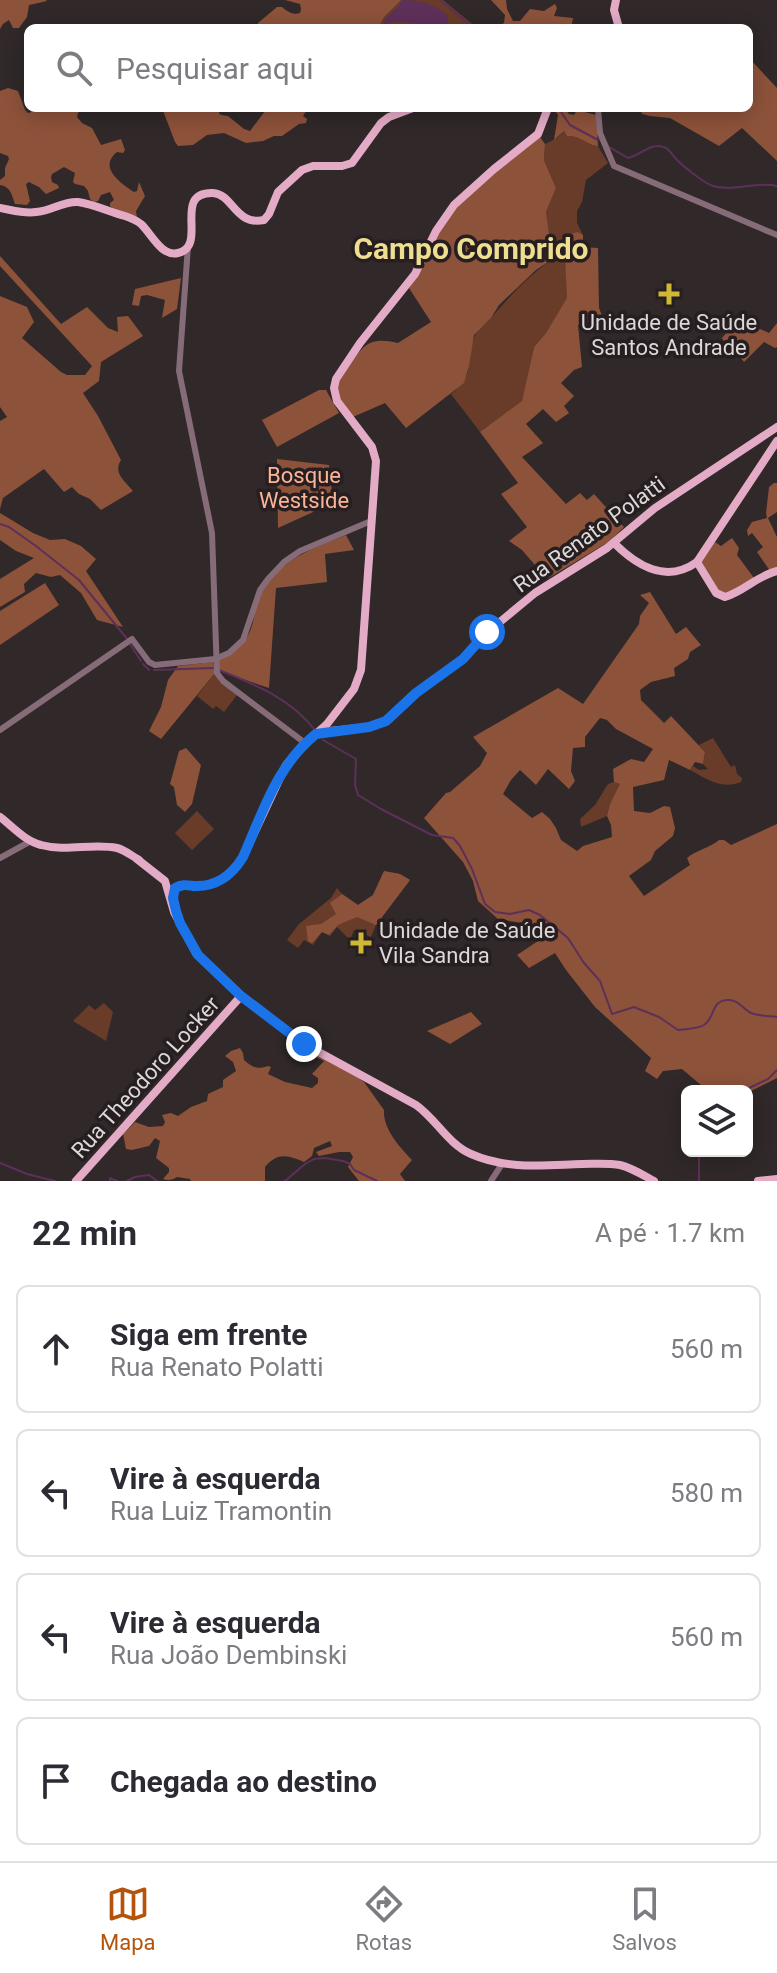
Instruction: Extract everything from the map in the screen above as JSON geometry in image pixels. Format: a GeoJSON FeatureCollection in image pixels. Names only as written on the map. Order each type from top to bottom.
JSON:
{"type":"FeatureCollection","features":[{"type":"Feature","properties":{"kind":"main road"},"geometry":{"type":"LineString","coordinates":[[616,0],[614,10],[618,24]]}},
{"type":"Feature","properties":{"kind":"main road"},"geometry":{"type":"LineString","coordinates":[[0,208],[36,212],[66,203],[84,203],[135,220],[159,245],[169,252],[180,252],[188,246],[192,232],[191,208],[200,197],[218,194],[243,216],[256,221],[264,220],[278,192],[302,170],[313,166],[352,163],[381,123],[402,112]]}},
{"type":"Feature","properties":{"kind":"main road"},"geometry":{"type":"LineString","coordinates":[[330,725],[354,689],[361,670],[375,477],[375,453],[339,405],[334,392],[336,379],[360,343],[415,274],[436,231],[454,205],[539,133],[547,112]]}},
{"type":"Feature","properties":{"kind":"main road","name":"Rua Renato Polatti"},"geometry":{"type":"LineString","coordinates":[[305,743],[330,725],[351,729],[374,726],[389,719],[416,693],[463,659],[489,631],[531,596],[614,543],[651,511],[776,429]]}},
{"type":"Feature","properties":{"kind":"main road"},"geometry":{"type":"LineString","coordinates":[[614,543],[636,563],[652,568],[679,572],[697,562],[777,441]]}},
{"type":"Feature","properties":{"kind":"main road"},"geometry":{"type":"LineString","coordinates":[[697,562],[716,593],[725,597],[762,575],[777,571]]}},
{"type":"Feature","properties":{"kind":"main road"},"geometry":{"type":"LineString","coordinates":[[0,817],[31,841],[51,847],[116,848],[172,885],[205,885],[221,881],[237,867],[281,773],[305,743]]}},
{"type":"Feature","properties":{"kind":"main road"},"geometry":{"type":"LineString","coordinates":[[172,885],[174,912],[198,955],[241,996],[304,1044],[411,1101],[466,1152],[502,1164],[519,1166],[617,1165],[634,1169],[654,1181]]}},
{"type":"Feature","properties":{"kind":"main road","name":"Rua Theodoro Locker"},"geometry":{"type":"LineString","coordinates":[[76,1181],[241,996]]}},
{"type":"Feature","properties":{"kind":"main road"},"geometry":{"type":"LineString","coordinates":[[758,1181],[777,1179]]}},
{"type":"Feature","properties":{"kind":"street"},"geometry":{"type":"LineString","coordinates":[[601,112],[599,129],[614,166],[777,235]]}},
{"type":"Feature","properties":{"kind":"street"},"geometry":{"type":"LineString","coordinates":[[188,246],[178,368],[212,533],[217,673],[220,679],[305,743]]}},
{"type":"Feature","properties":{"kind":"street"},"geometry":{"type":"LineString","coordinates":[[0,730],[132,639],[153,665],[215,659],[233,651],[243,640],[260,590],[284,562],[300,551],[371,521]]}},
{"type":"Feature","properties":{"kind":"street"},"geometry":{"type":"LineString","coordinates":[[0,858],[31,841]]}},
{"type":"Feature","properties":{"kind":"street"},"geometry":{"type":"LineString","coordinates":[[491,1181],[502,1164]]}},
{"type":"Feature","properties":{"kind":"shaded area"},"geometry":{"type":"Polygon","coordinates":[[[390,0],[443,0],[472,24],[375,24],[390,0]]]}},
{"type":"Feature","properties":{"kind":"shaded area"},"geometry":{"type":"Polygon","coordinates":[[[402,0],[438,8],[448,16],[448,24],[384,24],[402,0]]]}},
{"type":"Feature","properties":{"kind":"shaded area"},"geometry":{"type":"Polygon","coordinates":[[[564,131],[567,136],[598,146],[608,163],[586,180],[577,211],[577,223],[583,235],[578,232],[565,259],[568,298],[534,347],[522,402],[480,432],[451,394],[467,374],[477,332],[520,287],[554,258],[546,212],[556,188],[544,160],[545,144],[564,131]]]}},
{"type":"Feature","properties":{"kind":"shaded area"},"geometry":{"type":"Polygon","coordinates":[[[215,673],[219,681],[237,695],[224,712],[216,706],[213,709],[197,696],[215,673]]]}},
{"type":"Feature","properties":{"kind":"shaded area"},"geometry":{"type":"Polygon","coordinates":[[[713,738],[731,767],[735,765],[741,782],[721,784],[690,770],[693,766],[699,770],[708,769],[703,764],[705,752],[699,745],[713,738]]]}},
{"type":"Feature","properties":{"kind":"shaded area"},"geometry":{"type":"Polygon","coordinates":[[[608,784],[621,784],[607,816],[581,827],[580,819],[595,805],[608,784]]]}},
{"type":"Feature","properties":{"kind":"shaded area"},"geometry":{"type":"Polygon","coordinates":[[[197,811],[214,829],[192,850],[175,833],[197,811]]]}},
{"type":"Feature","properties":{"kind":"shaded area"},"geometry":{"type":"Polygon","coordinates":[[[384,871],[410,880],[376,925],[371,937],[354,930],[350,940],[337,927],[330,936],[322,932],[313,945],[304,940],[298,948],[287,940],[299,924],[331,898],[337,888],[358,905],[373,895],[384,871]]]}},
{"type":"Feature","properties":{"kind":"shaded area"},"geometry":{"type":"Polygon","coordinates":[[[104,1003],[113,1012],[106,1041],[73,1021],[89,1005],[95,1010],[104,1003]]]}},
{"type":"Feature","properties":{"kind":"green space"},"geometry":{"type":"Polygon","coordinates":[[[0,0],[47,1],[29,5],[27,17],[19,28],[13,28],[9,20],[0,29],[0,0]]]}},
{"type":"Feature","properties":{"kind":"green space"},"geometry":{"type":"Polygon","coordinates":[[[285,0],[401,0],[380,24],[258,24],[277,7],[300,13],[300,4],[285,0]]]}},
{"type":"Feature","properties":{"kind":"green space"},"geometry":{"type":"Polygon","coordinates":[[[491,0],[506,0],[513,21],[520,21],[530,9],[544,11],[555,4],[554,16],[573,18],[572,24],[502,24],[505,15],[491,0]]]}},
{"type":"Feature","properties":{"kind":"green space"},"geometry":{"type":"Polygon","coordinates":[[[753,62],[777,88],[777,161],[742,128],[719,146],[670,118],[642,114],[753,112],[753,62]]]}},
{"type":"Feature","properties":{"kind":"green space"},"geometry":{"type":"Polygon","coordinates":[[[8,88],[18,91],[24,112],[79,112],[77,117],[92,128],[101,145],[121,139],[125,150],[123,153],[117,152],[112,158],[110,169],[134,192],[139,182],[145,196],[136,211],[137,218],[110,206],[114,200],[110,192],[94,202],[84,186],[73,182],[75,173],[64,167],[51,177],[59,188],[46,194],[29,182],[26,184],[30,201],[27,205],[15,204],[12,194],[0,185],[9,159],[0,153],[0,91],[8,88]]]}},
{"type":"Feature","properties":{"kind":"green space"},"geometry":{"type":"Polygon","coordinates":[[[164,112],[219,112],[250,131],[264,112],[306,112],[303,116],[307,119],[306,123],[299,124],[282,136],[263,141],[246,143],[224,133],[207,135],[193,145],[178,146],[164,112]]]}},
{"type":"Feature","properties":{"kind":"green space"},"geometry":{"type":"Polygon","coordinates":[[[556,112],[596,115],[598,146],[567,136],[564,131],[554,140],[556,112]]]}},
{"type":"Feature","properties":{"kind":"green space"},"geometry":{"type":"Polygon","coordinates":[[[540,137],[545,144],[544,160],[556,188],[546,212],[550,242],[557,243],[557,254],[499,305],[474,335],[464,383],[406,428],[385,403],[353,417],[337,394],[340,378],[367,345],[380,341],[398,343],[431,322],[409,288],[424,266],[431,244],[450,214],[476,186],[540,137]]]}},
{"type":"Feature","properties":{"kind":"green space"},"geometry":{"type":"Polygon","coordinates":[[[578,232],[583,235],[583,247],[598,248],[599,308],[603,318],[601,326],[590,323],[578,325],[582,367],[574,370],[561,383],[574,396],[564,406],[569,413],[556,422],[543,409],[526,424],[543,443],[522,457],[566,504],[580,493],[587,500],[594,494],[624,527],[610,541],[547,579],[522,550],[509,541],[527,527],[501,494],[518,483],[480,432],[522,401],[534,347],[567,298],[565,259],[571,234],[578,232]]]}},
{"type":"Feature","properties":{"kind":"green space"},"geometry":{"type":"Polygon","coordinates":[[[0,256],[61,324],[87,307],[108,328],[118,332],[117,317],[128,316],[143,336],[101,362],[99,381],[83,393],[121,460],[118,469],[121,476],[133,491],[101,510],[72,487],[64,492],[44,469],[3,498],[0,509],[0,421],[7,417],[0,407],[0,296],[27,307],[34,322],[22,338],[61,372],[85,375],[92,366],[0,266],[0,256]]]}},
{"type":"Feature","properties":{"kind":"green space"},"geometry":{"type":"Polygon","coordinates":[[[181,278],[177,309],[162,318],[165,300],[147,295],[141,296],[139,306],[132,305],[135,289],[181,278]]]}},
{"type":"Feature","properties":{"kind":"green space"},"geometry":{"type":"Polygon","coordinates":[[[738,319],[769,333],[777,323],[777,347],[764,342],[744,362],[734,350],[729,350],[722,338],[738,319]]]}},
{"type":"Feature","properties":{"kind":"green space"},"geometry":{"type":"Polygon","coordinates":[[[319,390],[326,390],[339,413],[277,447],[262,420],[319,390]]]}},
{"type":"Feature","properties":{"kind":"green space","name":"Bosque Westside"},"geometry":{"type":"Polygon","coordinates":[[[277,459],[329,465],[333,503],[278,528],[277,459]]]}},
{"type":"Feature","properties":{"kind":"green space"},"geometry":{"type":"Polygon","coordinates":[[[777,483],[777,512],[768,518],[777,537],[777,569],[770,571],[757,552],[763,547],[752,533],[748,536],[747,530],[752,522],[767,518],[769,487],[777,483]]]}},
{"type":"Feature","properties":{"kind":"green space"},"geometry":{"type":"Polygon","coordinates":[[[0,513],[50,540],[65,539],[81,546],[96,559],[86,571],[123,627],[97,620],[81,593],[60,575],[51,577],[36,573],[24,584],[25,592],[0,607],[0,579],[34,558],[0,540],[0,513]]]}},
{"type":"Feature","properties":{"kind":"green space"},"geometry":{"type":"Polygon","coordinates":[[[346,535],[354,550],[325,554],[327,582],[276,588],[269,688],[219,671],[218,660],[247,637],[260,595],[276,573],[297,557],[346,535]]]}},
{"type":"Feature","properties":{"kind":"green space"},"geometry":{"type":"Polygon","coordinates":[[[732,538],[739,548],[737,555],[754,578],[726,594],[719,592],[700,564],[715,542],[721,546],[732,538]]]}},
{"type":"Feature","properties":{"kind":"green space"},"geometry":{"type":"Polygon","coordinates":[[[45,583],[59,605],[0,645],[0,611],[45,583]]]}},
{"type":"Feature","properties":{"kind":"green space"},"geometry":{"type":"Polygon","coordinates":[[[650,592],[676,634],[686,627],[701,645],[674,668],[675,676],[651,682],[640,690],[641,700],[664,723],[671,716],[705,752],[703,764],[695,762],[690,770],[669,760],[664,780],[633,787],[634,811],[650,813],[664,806],[670,807],[675,828],[673,836],[655,851],[651,860],[629,876],[644,896],[690,865],[687,858],[719,840],[731,845],[777,824],[777,1078],[753,1090],[753,1085],[701,1085],[682,1069],[663,1071],[657,1079],[645,1071],[651,1058],[595,1007],[555,953],[529,968],[517,955],[544,937],[522,923],[498,919],[478,901],[473,881],[463,862],[424,818],[446,793],[480,766],[487,753],[473,737],[558,688],[583,704],[639,624],[640,616],[649,603],[640,595],[650,592]],[[600,718],[585,737],[585,747],[573,748],[571,771],[575,781],[569,789],[548,769],[536,785],[520,770],[503,794],[532,818],[542,812],[550,819],[561,840],[577,851],[583,846],[612,837],[607,816],[620,784],[614,782],[613,769],[631,759],[644,762],[653,749],[600,718]]]}},
{"type":"Feature","properties":{"kind":"green space"},"geometry":{"type":"Polygon","coordinates":[[[213,662],[215,673],[161,739],[149,731],[161,707],[168,680],[178,666],[213,662]]]}},
{"type":"Feature","properties":{"kind":"green space"},"geometry":{"type":"Polygon","coordinates":[[[186,748],[201,765],[192,804],[185,812],[177,805],[174,787],[170,784],[179,751],[186,748]]]}},
{"type":"Feature","properties":{"kind":"green space"},"geometry":{"type":"Polygon","coordinates":[[[384,871],[410,880],[376,925],[357,917],[338,925],[329,935],[322,932],[312,943],[308,941],[306,926],[321,924],[336,914],[330,903],[342,894],[358,905],[373,895],[384,871]]]}},
{"type":"Feature","properties":{"kind":"green space"},"geometry":{"type":"Polygon","coordinates":[[[471,1012],[482,1024],[450,1044],[427,1031],[471,1012]]]}},
{"type":"Feature","properties":{"kind":"green space"},"geometry":{"type":"Polygon","coordinates":[[[240,1048],[244,1060],[258,1068],[271,1067],[268,1074],[285,1082],[312,1088],[318,1083],[318,1078],[312,1074],[324,1061],[306,1052],[310,1049],[364,1082],[384,1110],[386,1124],[393,1137],[412,1160],[400,1174],[405,1181],[359,1181],[348,1167],[353,1157],[350,1152],[319,1156],[316,1152],[332,1146],[330,1141],[314,1148],[312,1156],[304,1162],[288,1157],[274,1159],[265,1167],[265,1181],[191,1181],[177,1177],[165,1180],[169,1168],[156,1158],[160,1141],[155,1138],[149,1146],[126,1149],[123,1134],[135,1122],[149,1127],[163,1126],[162,1115],[171,1113],[178,1116],[207,1101],[208,1094],[223,1087],[223,1080],[236,1071],[233,1062],[225,1056],[240,1048]]]}},
{"type":"Feature","properties":{"kind":"waterway"},"geometry":{"type":"LineString","coordinates":[[440,0],[468,24]]}},
{"type":"Feature","properties":{"kind":"waterway"},"geometry":{"type":"LineString","coordinates":[[561,112],[570,125],[598,140]]}},
{"type":"Feature","properties":{"kind":"waterway"},"geometry":{"type":"LineString","coordinates":[[609,147],[628,158],[654,146],[664,147],[689,171],[721,188],[777,186]]}},
{"type":"Feature","properties":{"kind":"waterway"},"geometry":{"type":"LineString","coordinates":[[0,524],[36,546],[79,580],[128,640]]}},
{"type":"Feature","properties":{"kind":"waterway"},"geometry":{"type":"LineString","coordinates":[[130,644],[141,661]]}},
{"type":"Feature","properties":{"kind":"waterway"},"geometry":{"type":"LineString","coordinates":[[143,664],[149,670]]}},
{"type":"Feature","properties":{"kind":"waterway"},"geometry":{"type":"LineString","coordinates":[[154,670],[214,668]]}},
{"type":"Feature","properties":{"kind":"waterway"},"geometry":{"type":"LineString","coordinates":[[219,670],[283,701],[315,730]]}},
{"type":"Feature","properties":{"kind":"waterway"},"geometry":{"type":"LineString","coordinates":[[323,740],[356,759],[355,785],[358,795],[432,835],[453,838],[472,869],[485,904],[495,912],[510,914],[529,910],[568,938],[600,981],[612,1014],[634,1007],[659,1017],[678,1030],[691,1029],[708,1022],[719,1002],[730,1000],[751,1013],[777,1017]]}},
{"type":"Feature","properties":{"kind":"waterway"},"geometry":{"type":"LineString","coordinates":[[753,1086],[768,1079],[777,1070]]}},
{"type":"Feature","properties":{"kind":"waterway"},"geometry":{"type":"LineString","coordinates":[[699,1181],[700,1157]]}},
{"type":"Feature","properties":{"kind":"waterway"},"geometry":{"type":"LineString","coordinates":[[285,1181],[305,1164],[325,1158],[350,1164],[354,1170],[377,1181]]}},
{"type":"Feature","properties":{"kind":"waterway"},"geometry":{"type":"LineString","coordinates":[[0,1163],[55,1181]]}},
{"type":"Feature","properties":{"kind":"waterway"},"geometry":{"type":"LineString","coordinates":[[127,1181],[149,1175],[157,1181]]}},
{"type":"Feature","properties":{"kind":"waterway"},"geometry":{"type":"LineString","coordinates":[[110,1181],[110,1178],[117,1181]]}},
{"type":"Feature","properties":{"kind":"place","name":"Unidade de Saúde Santos Andrade"},"geometry":{"type":"Point","coordinates":[669,294]}},
{"type":"Feature","properties":{"kind":"place","name":"Unidade de Saúde Vila Sandra"},"geometry":{"type":"Point","coordinates":[361,943]}},
{"type":"Feature","properties":{"kind":"district","name":"Campo Comprido"},"geometry":{"type":"Point","coordinates":[471,249]}},
{"type":"Feature","properties":{"kind":"route"},"geometry":{"type":"LineString","coordinates":[[304,1044],[241,996],[198,955],[180,923],[173,898],[175,888],[182,884],[212,884],[234,870],[284,768],[316,734],[369,727],[386,721],[408,699],[463,659],[487,632]]}}]}
